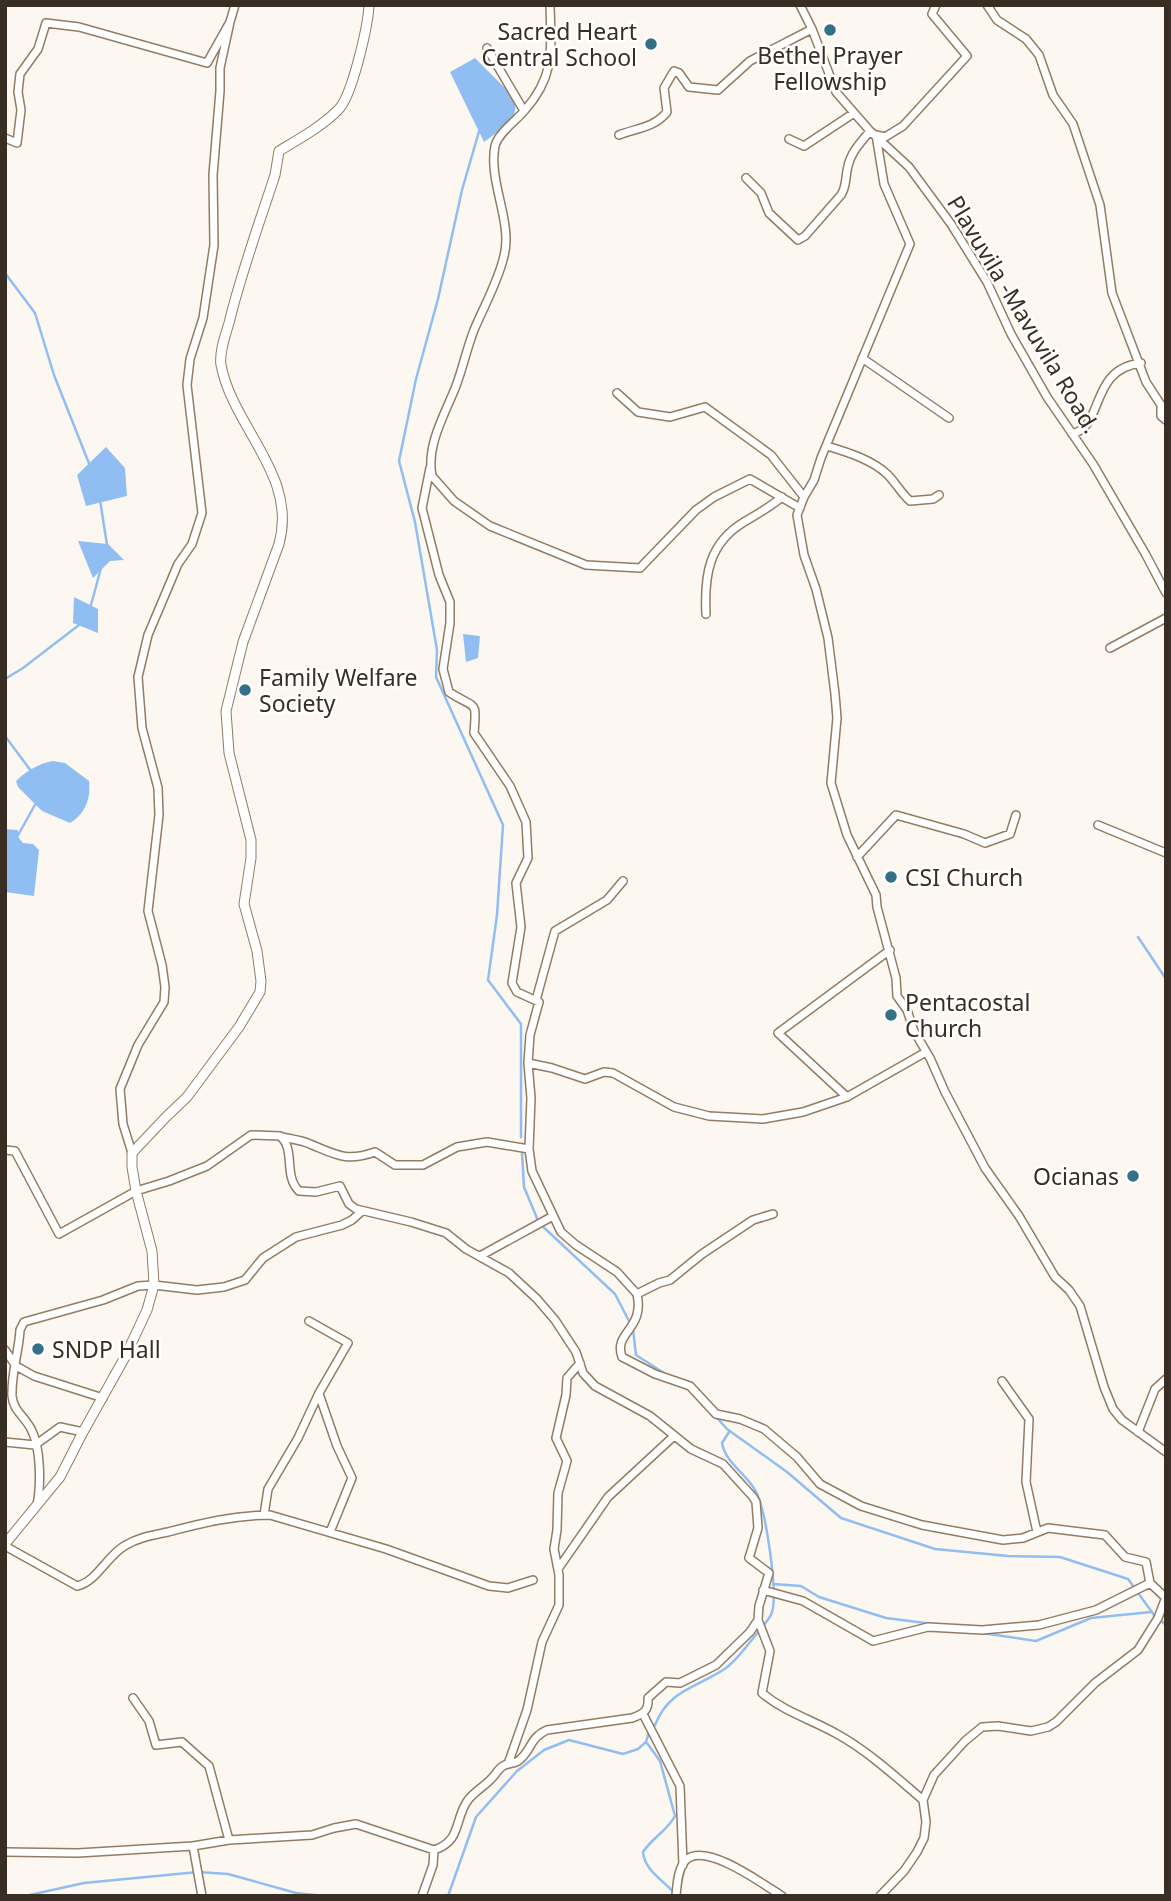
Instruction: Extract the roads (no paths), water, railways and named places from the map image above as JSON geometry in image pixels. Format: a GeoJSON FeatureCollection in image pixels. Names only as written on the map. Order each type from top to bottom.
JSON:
{"type":"FeatureCollection","features":[{"type":"Feature","properties":{"kind":"street"},"geometry":{"type":"LineString","coordinates":[[235,5],[220,68],[213,175],[214,245],[203,318],[190,359],[187,385],[202,513],[192,544],[177,564],[148,635],[138,677],[142,728],[159,801],[158,834],[148,911],[165,987],[164,1002],[128,1065],[120,1089],[123,1124],[132,1153],[136,1191],[152,1251],[154,1285],[147,1310],[60,1477],[5,1545],[77,1586],[91,1578],[125,1545],[149,1535],[199,1523],[264,1515],[386,1549],[489,1586],[508,1588],[533,1580]]}},
{"type":"Feature","properties":{"kind":"street"},"geometry":{"type":"LineString","coordinates":[[132,1153],[187,1097],[239,1027],[260,992],[257,951],[243,898],[251,865],[251,840],[229,753],[226,711],[243,642],[284,528],[281,493],[274,474],[227,389],[220,360],[237,291],[275,175],[279,151],[308,134],[341,106],[365,38],[369,5]]}},
{"type":"Feature","properties":{"kind":"street"},"geometry":{"type":"LineString","coordinates":[[536,1000],[517,992],[512,984],[521,927],[516,883],[528,858],[526,822],[510,786],[474,733],[477,718],[475,708],[471,703],[449,692],[444,676],[450,602],[439,575],[422,508],[432,451],[442,418],[505,255],[505,230],[494,163],[496,143],[524,111],[548,75],[551,50],[550,5]]}},
{"type":"Feature","properties":{"kind":"street","name":"Plavuvila -Mavuvila Road."},"geometry":{"type":"LineString","coordinates":[[800,5],[836,92],[909,167],[951,224],[987,282],[1011,334],[1047,397],[1093,464],[1162,581],[1166,593]]}},
{"type":"Feature","properties":{"kind":"street"},"geometry":{"type":"LineString","coordinates":[[873,133],[885,137],[903,126],[967,56],[932,14],[936,5]]}},
{"type":"Feature","properties":{"kind":"street"},"geometry":{"type":"LineString","coordinates":[[987,5],[997,20],[1026,39],[1039,55],[1053,95],[1073,124],[1100,205],[1112,293],[1141,363],[1146,382],[1161,405],[1161,416],[1166,420]]}},
{"type":"Feature","properties":{"kind":"street"},"geometry":{"type":"LineString","coordinates":[[5,138],[18,143],[20,74],[38,49],[46,23],[79,27],[207,62],[230,22]]}},
{"type":"Feature","properties":{"kind":"street"},"geometry":{"type":"LineString","coordinates":[[619,135],[645,128],[662,118],[667,111],[664,88],[674,71],[679,73],[689,87],[718,90],[750,61],[812,29]]}},
{"type":"Feature","properties":{"kind":"street"},"geometry":{"type":"LineString","coordinates":[[487,48],[524,111]]}},
{"type":"Feature","properties":{"kind":"street"},"geometry":{"type":"LineString","coordinates":[[789,139],[804,146],[854,113]]}},
{"type":"Feature","properties":{"kind":"street"},"geometry":{"type":"LineString","coordinates":[[746,178],[761,193],[769,213],[798,240],[805,236],[846,188],[848,164],[856,147],[873,133]]}},
{"type":"Feature","properties":{"kind":"street"},"geometry":{"type":"LineString","coordinates":[[873,133],[884,184],[910,244],[814,480],[797,514],[804,555],[828,638],[837,718],[831,783],[857,857],[876,895],[890,950],[897,996],[907,1010],[914,1031],[985,1168],[1019,1216],[1055,1277],[1069,1290],[1080,1306],[1104,1387],[1114,1409],[1122,1420],[1166,1452]]}},
{"type":"Feature","properties":{"kind":"street"},"geometry":{"type":"LineString","coordinates":[[862,358],[949,418]]}},
{"type":"Feature","properties":{"kind":"street"},"geometry":{"type":"LineString","coordinates":[[1072,434],[1081,432],[1088,423],[1105,383],[1128,365],[1141,363]]}},
{"type":"Feature","properties":{"kind":"street"},"geometry":{"type":"LineString","coordinates":[[617,393],[638,412],[670,418],[705,407],[771,455],[804,496]]}},
{"type":"Feature","properties":{"kind":"street"},"geometry":{"type":"LineString","coordinates":[[827,446],[878,467],[890,476],[909,501],[933,499],[939,495]]}},
{"type":"Feature","properties":{"kind":"street"},"geometry":{"type":"LineString","coordinates":[[430,468],[432,476],[454,501],[494,528],[586,565],[640,568],[695,510],[750,479],[800,508]]}},
{"type":"Feature","properties":{"kind":"street"},"geometry":{"type":"LineString","coordinates":[[706,614],[708,571],[724,537],[767,510],[782,497]]}},
{"type":"Feature","properties":{"kind":"street"},"geometry":{"type":"LineString","coordinates":[[1110,648],[1166,618]]}},
{"type":"Feature","properties":{"kind":"street"},"geometry":{"type":"LineString","coordinates":[[857,857],[895,815],[964,834],[985,844],[1010,834],[1016,815]]}},
{"type":"Feature","properties":{"kind":"street"},"geometry":{"type":"LineString","coordinates":[[1098,825],[1166,853]]}},
{"type":"Feature","properties":{"kind":"street"},"geometry":{"type":"LineString","coordinates":[[623,881],[607,900],[555,930],[536,1000],[538,1004],[530,1035],[528,1063],[531,1098],[529,1149],[532,1171],[553,1216],[561,1232],[617,1272],[638,1296],[637,1320],[621,1340],[622,1357],[655,1374],[690,1386],[716,1414],[740,1419],[764,1429],[797,1457],[820,1484],[861,1506],[922,1525],[1003,1540],[1023,1538],[1048,1528],[1105,1535],[1125,1557],[1146,1562],[1150,1583],[1166,1598],[1138,1650],[1095,1683],[1056,1722],[1031,1731],[998,1726],[982,1727],[965,1741],[934,1775],[923,1800],[926,1822],[924,1838],[904,1871],[880,1896]]}},
{"type":"Feature","properties":{"kind":"street"},"geometry":{"type":"LineString","coordinates":[[847,1097],[778,1033],[890,950]]}},
{"type":"Feature","properties":{"kind":"street"},"geometry":{"type":"LineString","coordinates":[[528,1063],[585,1079],[604,1072],[613,1073],[674,1107],[709,1116],[763,1118],[803,1112],[847,1097],[926,1052]]}},
{"type":"Feature","properties":{"kind":"street"},"geometry":{"type":"LineString","coordinates":[[5,1150],[15,1151],[60,1234],[136,1191],[208,1167],[251,1135],[280,1136],[308,1143],[333,1155],[356,1158],[375,1152],[395,1165],[423,1166],[457,1147],[487,1143],[529,1149]]}},
{"type":"Feature","properties":{"kind":"street"},"geometry":{"type":"LineString","coordinates":[[5,1852],[79,1853],[193,1846],[229,1840],[312,1835],[356,1824],[434,1850],[445,1847],[458,1829],[461,1810],[470,1797],[502,1766],[517,1762],[537,1735],[547,1730],[632,1718],[643,1714],[648,1709],[648,1698],[652,1693],[666,1682],[680,1683],[716,1665],[750,1632],[758,1620],[768,1571],[749,1558],[758,1532],[755,1499],[746,1486],[723,1464],[691,1450],[650,1416],[595,1386],[583,1373],[569,1340],[537,1298],[509,1273],[446,1233],[362,1211],[349,1204],[340,1186],[316,1192],[301,1192],[290,1180],[286,1142],[280,1136]]}},
{"type":"Feature","properties":{"kind":"street"},"geometry":{"type":"LineString","coordinates":[[37,1508],[40,1489],[35,1445],[31,1428],[18,1412],[13,1400],[20,1330],[24,1322],[103,1300],[138,1286],[197,1290],[224,1287],[245,1280],[263,1258],[296,1237],[342,1225],[362,1211]]}},
{"type":"Feature","properties":{"kind":"street"},"geometry":{"type":"LineString","coordinates":[[638,1296],[659,1283],[670,1280],[702,1254],[753,1220],[773,1214]]}},
{"type":"Feature","properties":{"kind":"street"},"geometry":{"type":"LineString","coordinates":[[480,1256],[553,1216]]}},
{"type":"Feature","properties":{"kind":"street"},"geometry":{"type":"LineString","coordinates":[[264,1515],[268,1489],[348,1343],[309,1321]]}},
{"type":"Feature","properties":{"kind":"street"},"geometry":{"type":"LineString","coordinates":[[5,1350],[16,1366],[34,1376],[103,1398]]}},
{"type":"Feature","properties":{"kind":"street"},"geometry":{"type":"LineString","coordinates":[[508,1764],[527,1710],[542,1642],[559,1605],[558,1569],[554,1549],[558,1530],[558,1493],[567,1461],[556,1437],[566,1395],[567,1378],[580,1363]]}},
{"type":"Feature","properties":{"kind":"street"},"geometry":{"type":"LineString","coordinates":[[1138,1432],[1155,1389],[1166,1379]]}},
{"type":"Feature","properties":{"kind":"street"},"geometry":{"type":"LineString","coordinates":[[1002,1381],[1029,1419],[1026,1482],[1037,1532]]}},
{"type":"Feature","properties":{"kind":"street"},"geometry":{"type":"LineString","coordinates":[[319,1393],[337,1446],[352,1478],[330,1532]]}},
{"type":"Feature","properties":{"kind":"street"},"geometry":{"type":"LineString","coordinates":[[5,1442],[35,1445],[60,1427],[83,1432]]}},
{"type":"Feature","properties":{"kind":"street"},"geometry":{"type":"LineString","coordinates":[[558,1569],[608,1497],[674,1436]]}},
{"type":"Feature","properties":{"kind":"street"},"geometry":{"type":"LineString","coordinates":[[763,1590],[803,1601],[873,1641],[928,1627],[982,1630],[1040,1625],[1096,1609],[1150,1583]]}},
{"type":"Feature","properties":{"kind":"street"},"geometry":{"type":"LineString","coordinates":[[758,1620],[770,1651],[762,1693],[780,1708],[838,1734],[886,1768],[923,1800]]}},
{"type":"Feature","properties":{"kind":"street"},"geometry":{"type":"LineString","coordinates":[[133,1698],[149,1721],[156,1745],[182,1742],[209,1766],[229,1840]]}},
{"type":"Feature","properties":{"kind":"street"},"geometry":{"type":"LineString","coordinates":[[643,1714],[680,1786],[682,1865],[676,1896]]}},
{"type":"Feature","properties":{"kind":"street"},"geometry":{"type":"LineString","coordinates":[[193,1846],[202,1896]]}},
{"type":"Feature","properties":{"kind":"street"},"geometry":{"type":"LineString","coordinates":[[422,1896],[433,1865],[434,1850]]}},
{"type":"Feature","properties":{"kind":"street"},"geometry":{"type":"LineString","coordinates":[[682,1865],[696,1856],[719,1860],[744,1871],[782,1896]]}},
{"type":"Feature","properties":{"kind":"water"},"geometry":{"type":"Polygon","coordinates":[[[475,58],[516,99],[514,120],[484,142],[450,72],[475,58]]]}},
{"type":"Feature","properties":{"kind":"water"},"geometry":{"type":"Polygon","coordinates":[[[106,447],[125,468],[127,496],[86,506],[77,475],[106,447]]]}},
{"type":"Feature","properties":{"kind":"water"},"geometry":{"type":"Polygon","coordinates":[[[78,541],[108,544],[124,560],[110,561],[93,578],[78,541]]]}},
{"type":"Feature","properties":{"kind":"water"},"geometry":{"type":"Polygon","coordinates":[[[74,597],[98,609],[98,633],[73,623],[74,597]]]}},
{"type":"Feature","properties":{"kind":"water"},"geometry":{"type":"Polygon","coordinates":[[[463,634],[480,636],[478,658],[466,662],[463,634]]]}},
{"type":"Feature","properties":{"kind":"water"},"geometry":{"type":"Polygon","coordinates":[[[53,761],[65,763],[89,781],[86,805],[80,815],[70,823],[42,811],[18,787],[16,781],[33,768],[53,761]]]}},
{"type":"Feature","properties":{"kind":"water"},"geometry":{"type":"Polygon","coordinates":[[[5,829],[18,830],[18,837],[23,843],[33,844],[39,850],[34,896],[5,892],[5,829]]]}},
{"type":"Feature","properties":{"kind":"waterway"},"geometry":{"type":"LineString","coordinates":[[480,128],[462,190],[438,299],[416,379],[399,461],[415,522],[437,650],[436,677],[503,825],[497,915],[488,980],[521,1024],[521,1137]]}},
{"type":"Feature","properties":{"kind":"waterway"},"geometry":{"type":"LineString","coordinates":[[5,273],[35,313],[54,375],[90,466]]}},
{"type":"Feature","properties":{"kind":"waterway"},"geometry":{"type":"LineString","coordinates":[[100,500],[107,545]]}},
{"type":"Feature","properties":{"kind":"waterway"},"geometry":{"type":"LineString","coordinates":[[91,605],[101,568]]}},
{"type":"Feature","properties":{"kind":"waterway"},"geometry":{"type":"LineString","coordinates":[[5,679],[79,625]]}},
{"type":"Feature","properties":{"kind":"waterway"},"geometry":{"type":"LineString","coordinates":[[5,736],[31,771]]}},
{"type":"Feature","properties":{"kind":"waterway"},"geometry":{"type":"LineString","coordinates":[[17,837],[36,803]]}},
{"type":"Feature","properties":{"kind":"waterway"},"geometry":{"type":"LineString","coordinates":[[1138,937],[1166,979]]}},
{"type":"Feature","properties":{"kind":"waterway"},"geometry":{"type":"LineString","coordinates":[[522,1153],[524,1187],[539,1223],[615,1294],[630,1323]]}},
{"type":"Feature","properties":{"kind":"waterway"},"geometry":{"type":"LineString","coordinates":[[633,1329],[636,1355],[667,1375]]}},
{"type":"Feature","properties":{"kind":"waterway"},"geometry":{"type":"LineString","coordinates":[[717,1418],[727,1429],[787,1472],[841,1518],[935,1549],[1008,1556],[1060,1557],[1128,1579],[1154,1615],[1166,1625]]}},
{"type":"Feature","properties":{"kind":"waterway"},"geometry":{"type":"LineString","coordinates":[[729,1432],[722,1443],[724,1450],[755,1490],[767,1532],[773,1602],[771,1614],[763,1626]]}},
{"type":"Feature","properties":{"kind":"waterway"},"geometry":{"type":"LineString","coordinates":[[773,1584],[801,1586],[819,1597],[886,1618],[941,1625]]}},
{"type":"Feature","properties":{"kind":"waterway"},"geometry":{"type":"LineString","coordinates":[[982,1633],[1036,1641],[1091,1618],[1151,1612]]}},
{"type":"Feature","properties":{"kind":"waterway"},"geometry":{"type":"LineString","coordinates":[[655,1725],[661,1713],[676,1696],[726,1668],[759,1631]]}},
{"type":"Feature","properties":{"kind":"waterway"},"geometry":{"type":"LineString","coordinates":[[448,1896],[476,1817],[517,1771],[544,1750],[569,1740],[623,1754],[638,1749],[646,1742],[649,1732]]}},
{"type":"Feature","properties":{"kind":"waterway"},"geometry":{"type":"LineString","coordinates":[[647,1743],[660,1761],[675,1816],[643,1852],[644,1859],[675,1894]]}},
{"type":"Feature","properties":{"kind":"waterway"},"geometry":{"type":"LineString","coordinates":[[25,1896],[84,1883],[198,1872],[228,1874],[296,1893],[324,1896]]}},
{"type":"Feature","properties":{"kind":"place","name":"Bethel Prayer Fellowship"},"geometry":{"type":"Point","coordinates":[830,30]}},
{"type":"Feature","properties":{"kind":"place","name":"Sacred Heart Central School"},"geometry":{"type":"Point","coordinates":[651,44]}},
{"type":"Feature","properties":{"kind":"place","name":"Family Welfare Society"},"geometry":{"type":"Point","coordinates":[245,690]}},
{"type":"Feature","properties":{"kind":"place","name":"CSI Church"},"geometry":{"type":"Point","coordinates":[891,877]}},
{"type":"Feature","properties":{"kind":"place","name":"Pentacostal Church"},"geometry":{"type":"Point","coordinates":[891,1015]}},
{"type":"Feature","properties":{"kind":"place","name":"Ocianas"},"geometry":{"type":"Point","coordinates":[1133,1176]}},
{"type":"Feature","properties":{"kind":"place","name":"SNDP Hall"},"geometry":{"type":"Point","coordinates":[38,1349]}}]}
